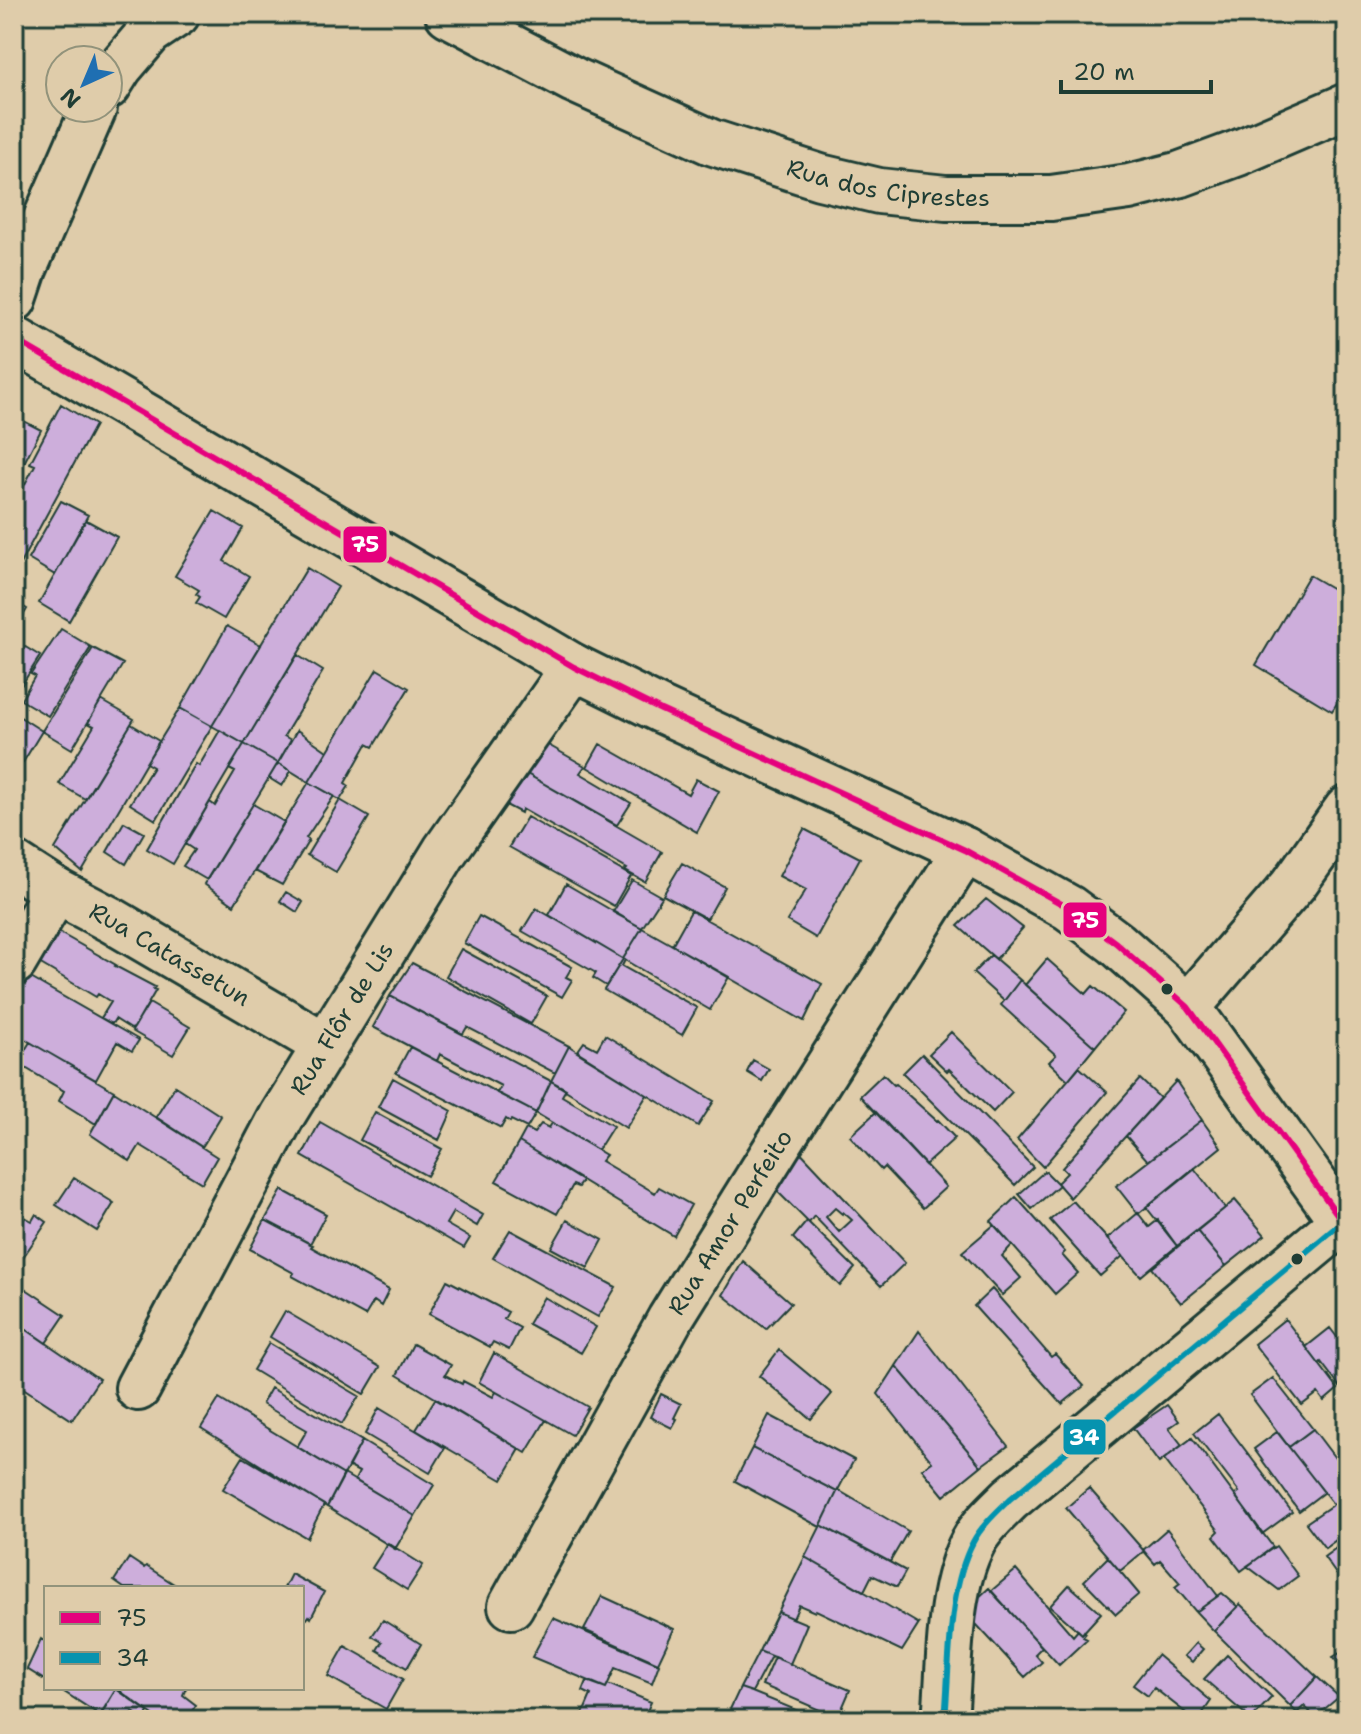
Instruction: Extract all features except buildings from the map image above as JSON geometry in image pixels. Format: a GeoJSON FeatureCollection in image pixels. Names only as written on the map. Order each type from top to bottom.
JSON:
{"type":"FeatureCollection","features":[{"type":"Feature","properties":{"kind":"street"},"geometry":{"type":"LineString","coordinates":[[124,62],[150,32],[177,14]]}},
{"type":"Feature","properties":{"kind":"street","name":"Rua dos Ciprestes"},"geometry":{"type":"LineString","coordinates":[[448,14],[574,80],[711,142],[820,177],[879,191],[946,198],[1051,198],[1129,187],[1181,174],[1238,153],[1347,106]]}},
{"type":"Feature","properties":{"kind":"street"},"geometry":{"type":"LineString","coordinates":[[14,299],[87,124]]}},
{"type":"Feature","properties":{"kind":"street"},"geometry":{"type":"LineString","coordinates":[[14,339],[574,667],[965,850],[1069,908],[1116,943],[1188,1007],[1345,1225],[991,1517],[974,1541],[954,1602],[945,1720]]}},
{"type":"Feature","properties":{"kind":"street","name":"Rua Flôr de Lis"},"geometry":{"type":"LineString","coordinates":[[138,1388],[282,1116],[445,851],[574,667]]}},
{"type":"Feature","properties":{"kind":"street"},"geometry":{"type":"LineString","coordinates":[[1188,1007],[1294,884],[1347,809]]}},
{"type":"Feature","properties":{"kind":"street","name":"Rua Amor Perfeito"},"geometry":{"type":"LineString","coordinates":[[511,1606],[670,1319],[965,850]]}},
{"type":"Feature","properties":{"kind":"street","name":"Rua Catassetun"},"geometry":{"type":"LineString","coordinates":[[14,864],[325,1045]]}},
{"type":"Feature","properties":{"kind":"street"},"geometry":{"type":"LineString","coordinates":[[14,962],[56,891]]}},
{"type":"Feature","properties":{"kind":"transit line","name":"75"},"geometry":{"type":"LineString","coordinates":[[14,339],[574,667],[965,850],[1069,908],[1116,943],[1188,1007],[1347,1228]]}},
{"type":"Feature","properties":{"kind":"transit line","name":"34"},"geometry":{"type":"LineString","coordinates":[[945,1720],[949,1652],[958,1583],[973,1542],[981,1530],[1010,1499],[1342,1222]]}}]}
